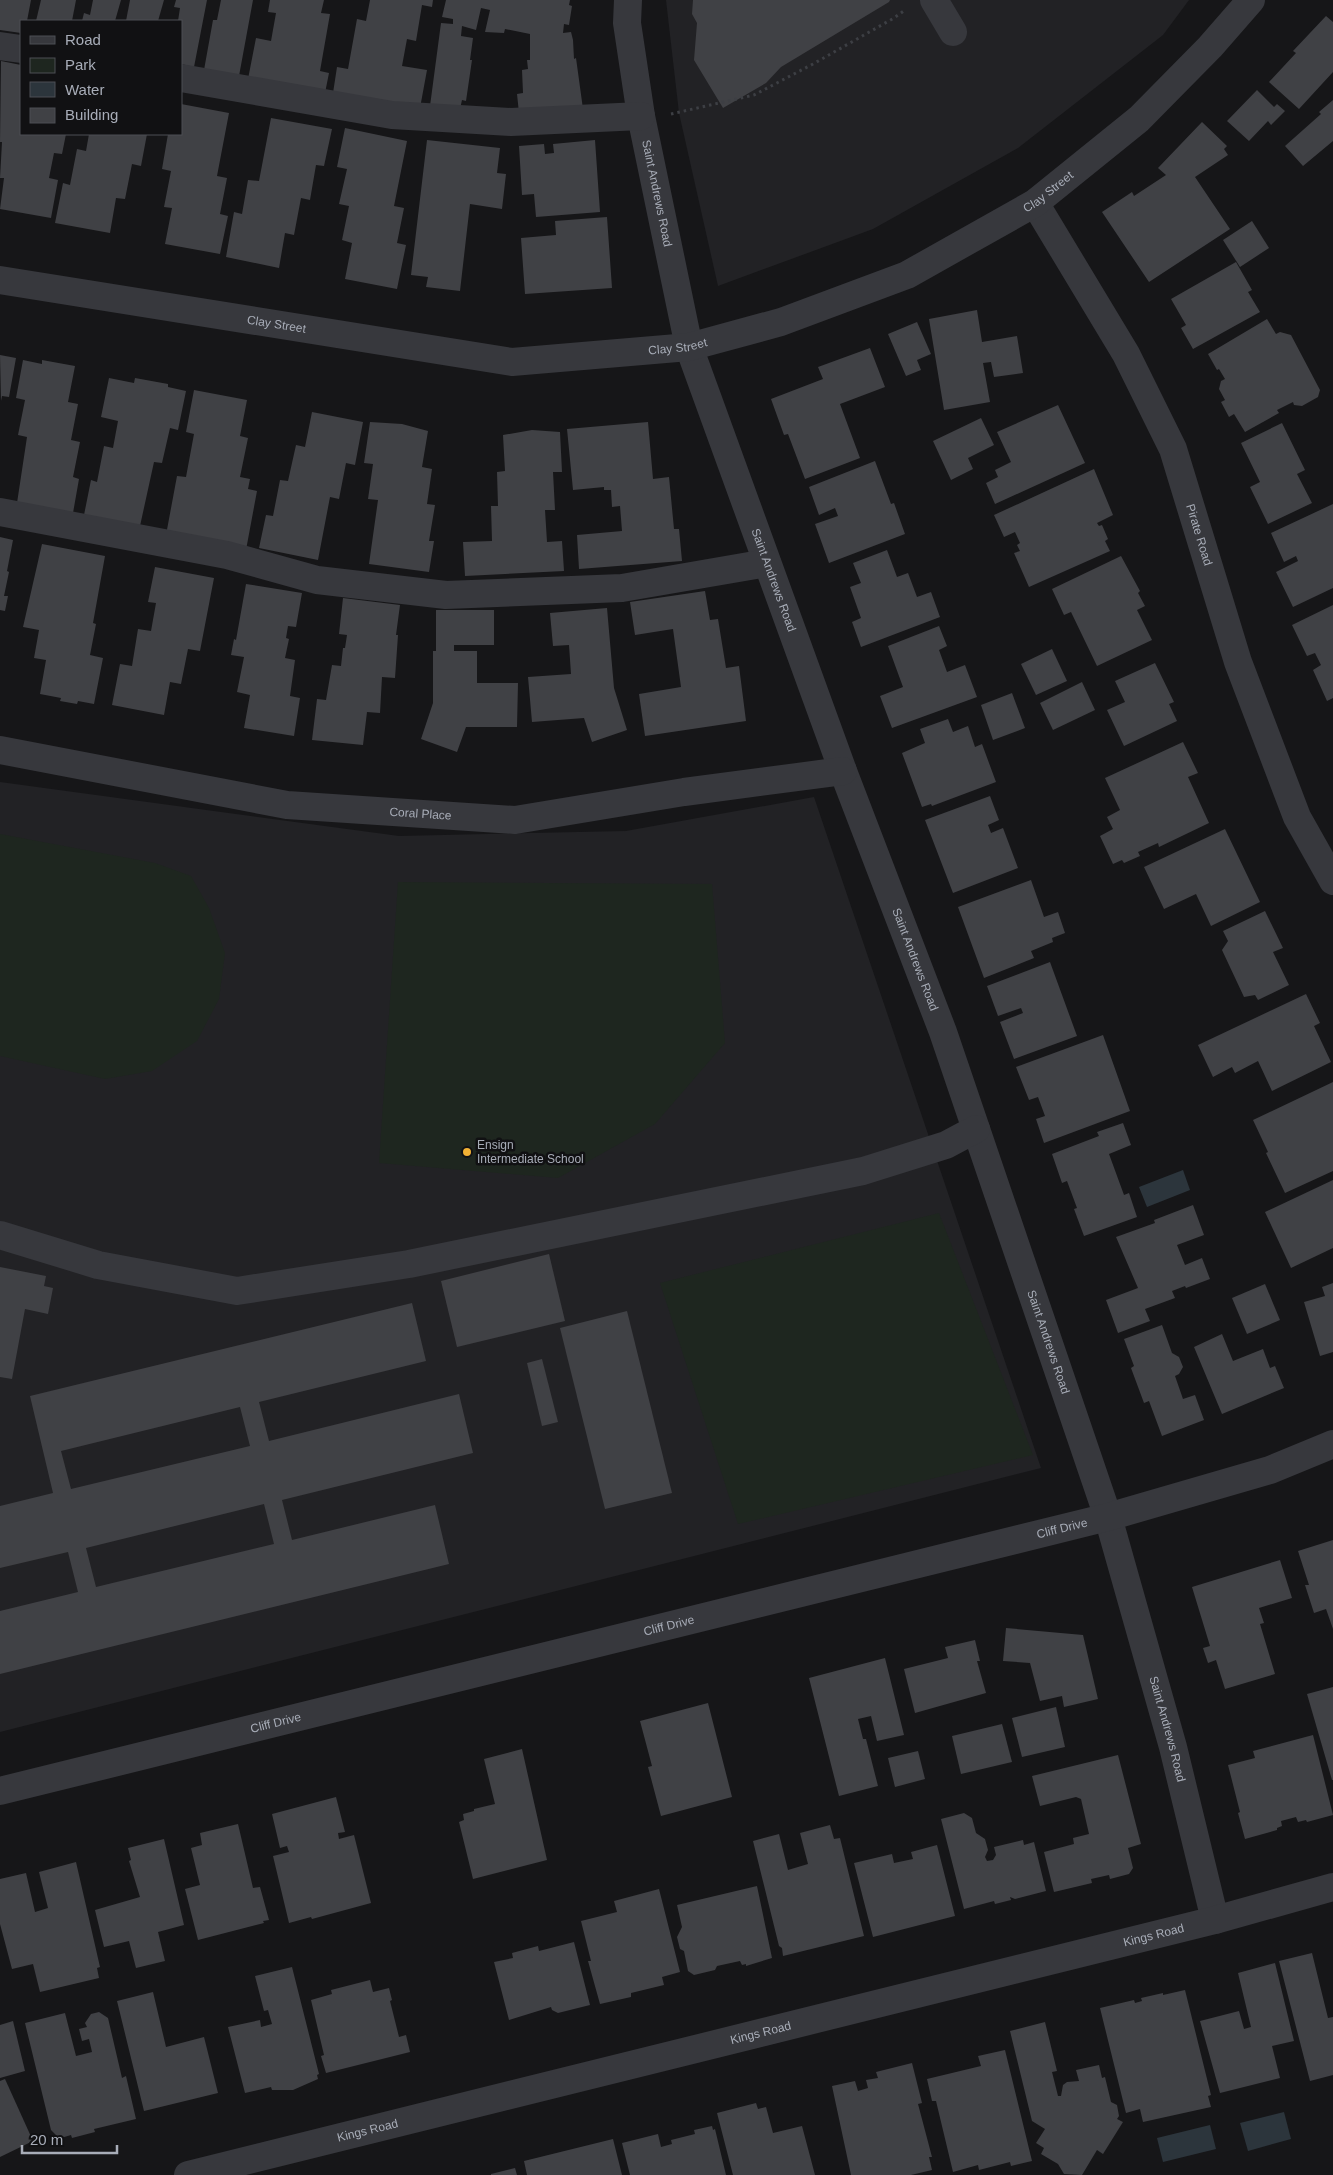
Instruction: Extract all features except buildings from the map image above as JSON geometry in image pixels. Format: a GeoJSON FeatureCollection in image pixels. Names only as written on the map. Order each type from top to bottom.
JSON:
{"type":"FeatureCollection","features":[{"type":"Feature","properties":{"kind":"street","name":"Saint Andrews Road"},"geometry":{"type":"LineString","coordinates":[[628,0],[627,23],[653,115],[689,347],[843,771],[943,1032],[1108,1518],[1173,1747],[1215,1920]]}},
{"type":"Feature","properties":{"kind":"street","name":"Clay Street"},"geometry":{"type":"LineString","coordinates":[[0,280],[512,362],[689,347],[781,322],[907,275],[1035,203],[1139,119],[1210,47],[1251,0]]}},
{"type":"Feature","properties":{"kind":"street"},"geometry":{"type":"LineString","coordinates":[[922,3],[953,32]]}},
{"type":"Feature","properties":{"kind":"street"},"geometry":{"type":"LineString","coordinates":[[0,46],[20,49]]}},
{"type":"Feature","properties":{"kind":"street"},"geometry":{"type":"LineString","coordinates":[[182,78],[392,115],[510,122],[653,115]]}},
{"type":"Feature","properties":{"kind":"street","name":"Pirate Road"},"geometry":{"type":"LineString","coordinates":[[1035,203],[1126,354],[1173,449],[1238,662],[1297,817],[1333,881]]}},
{"type":"Feature","properties":{"kind":"street"},"geometry":{"type":"LineString","coordinates":[[0,512],[227,555],[317,580],[446,595],[622,588],[767,563]]}},
{"type":"Feature","properties":{"kind":"street","name":"Coral Place"},"geometry":{"type":"LineString","coordinates":[[0,750],[287,805],[515,820],[684,792],[843,771]]}},
{"type":"Feature","properties":{"kind":"street"},"geometry":{"type":"LineString","coordinates":[[0,1235],[98,1265],[236,1291],[409,1264],[863,1171],[946,1145],[976,1129]]}},
{"type":"Feature","properties":{"kind":"street","name":"Cliff Drive"},"geometry":{"type":"LineString","coordinates":[[0,1791],[1108,1518],[1270,1470],[1333,1444]]}},
{"type":"Feature","properties":{"kind":"street","name":"Kings Road"},"geometry":{"type":"LineString","coordinates":[[188,2175],[1215,1920],[1333,1887]]}},
{"type":"Feature","properties":{"kind":"path"},"geometry":{"type":"LineString","coordinates":[[653,115],[754,95],[922,3]]}},
{"type":"Feature","properties":{"kind":"shaded area"},"geometry":{"type":"Polygon","coordinates":[[[666,0],[1189,0],[1163,35],[1018,148],[873,229],[718,286],[679,113],[666,0]]]}},
{"type":"Feature","properties":{"kind":"shaded area","name":"Ensign Intermediate School"},"geometry":{"type":"Polygon","coordinates":[[[0,782],[399,836],[626,831],[814,797],[1041,1468],[0,1732],[0,782]]]}},
{"type":"Feature","properties":{"kind":"green space"},"geometry":{"type":"Polygon","coordinates":[[[0,834],[155,863],[191,876],[209,908],[225,953],[219,999],[197,1041],[152,1071],[105,1079],[0,1056],[0,834]]]}},
{"type":"Feature","properties":{"kind":"green space"},"geometry":{"type":"Polygon","coordinates":[[[398,882],[712,884],[725,1043],[655,1124],[558,1178],[379,1163],[398,882]]]}},
{"type":"Feature","properties":{"kind":"green space"},"geometry":{"type":"Polygon","coordinates":[[[939,1213],[1033,1455],[738,1524],[660,1283],[939,1213]]]}},
{"type":"Feature","properties":{"kind":"water"},"geometry":{"type":"Polygon","coordinates":[[[1183,1170],[1190,1190],[1147,1207],[1139,1187],[1183,1170]]]}},
{"type":"Feature","properties":{"kind":"water"},"geometry":{"type":"Polygon","coordinates":[[[1284,2112],[1291,2139],[1248,2151],[1240,2123],[1284,2112]]]}},
{"type":"Feature","properties":{"kind":"water"},"geometry":{"type":"Polygon","coordinates":[[[1210,2125],[1216,2149],[1163,2162],[1157,2138],[1210,2125]]]}},
{"type":"Feature","properties":{"kind":"place","name":"Ensign Intermediate School"},"geometry":{"type":"Point","coordinates":[467,1152]}}]}
